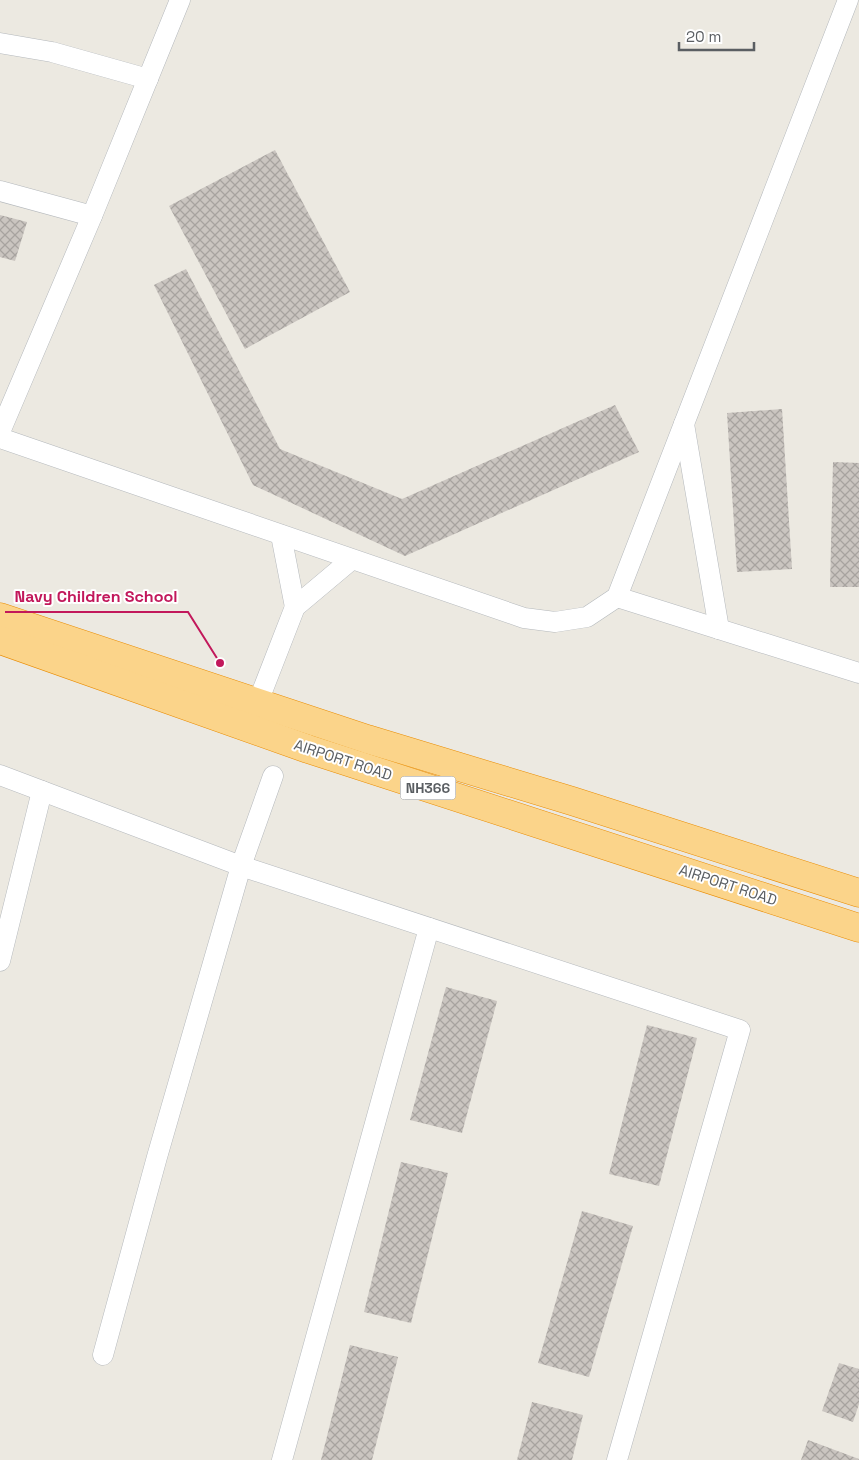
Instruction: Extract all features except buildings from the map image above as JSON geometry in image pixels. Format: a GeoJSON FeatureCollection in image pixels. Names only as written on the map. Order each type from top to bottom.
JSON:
{"type":"FeatureCollection","features":[{"type":"Feature","properties":{"kind":"highway","name":"AIRPORT ROAD"},"geometry":{"type":"LineString","coordinates":[[0,617],[367,738],[572,801],[859,893]]}},
{"type":"Feature","properties":{"kind":"highway","name":"AIRPORT ROAD"},"geometry":{"type":"LineString","coordinates":[[0,640],[308,749],[859,928]]}},
{"type":"Feature","properties":{"kind":"street"},"geometry":{"type":"LineString","coordinates":[[0,432],[92,216],[180,0]]}},
{"type":"Feature","properties":{"kind":"street"},"geometry":{"type":"LineString","coordinates":[[0,438],[524,618],[555,622],[587,617],[617,597],[848,0]]}},
{"type":"Feature","properties":{"kind":"street"},"geometry":{"type":"LineString","coordinates":[[0,43],[52,52],[148,79]]}},
{"type":"Feature","properties":{"kind":"street"},"geometry":{"type":"LineString","coordinates":[[0,191],[92,216]]}},
{"type":"Feature","properties":{"kind":"street"},"geometry":{"type":"LineString","coordinates":[[684,424],[719,629]]}},
{"type":"Feature","properties":{"kind":"street"},"geometry":{"type":"LineString","coordinates":[[281,535],[295,607]]}},
{"type":"Feature","properties":{"kind":"street"},"geometry":{"type":"LineString","coordinates":[[258,702],[295,607],[351,560]]}},
{"type":"Feature","properties":{"kind":"street"},"geometry":{"type":"LineString","coordinates":[[617,597],[859,673]]}},
{"type":"Feature","properties":{"kind":"street"},"geometry":{"type":"LineString","coordinates":[[0,775],[241,866],[740,1030],[617,1460]]}},
{"type":"Feature","properties":{"kind":"street"},"geometry":{"type":"LineString","coordinates":[[103,1355],[241,866],[273,776]]}},
{"type":"Feature","properties":{"kind":"street"},"geometry":{"type":"LineString","coordinates":[[0,961],[42,791]]}},
{"type":"Feature","properties":{"kind":"street"},"geometry":{"type":"LineString","coordinates":[[282,1460],[429,928]]}},
{"type":"Feature","properties":{"kind":"place","name":"Navy Children School"},"geometry":{"type":"Point","coordinates":[220,663]}}]}
